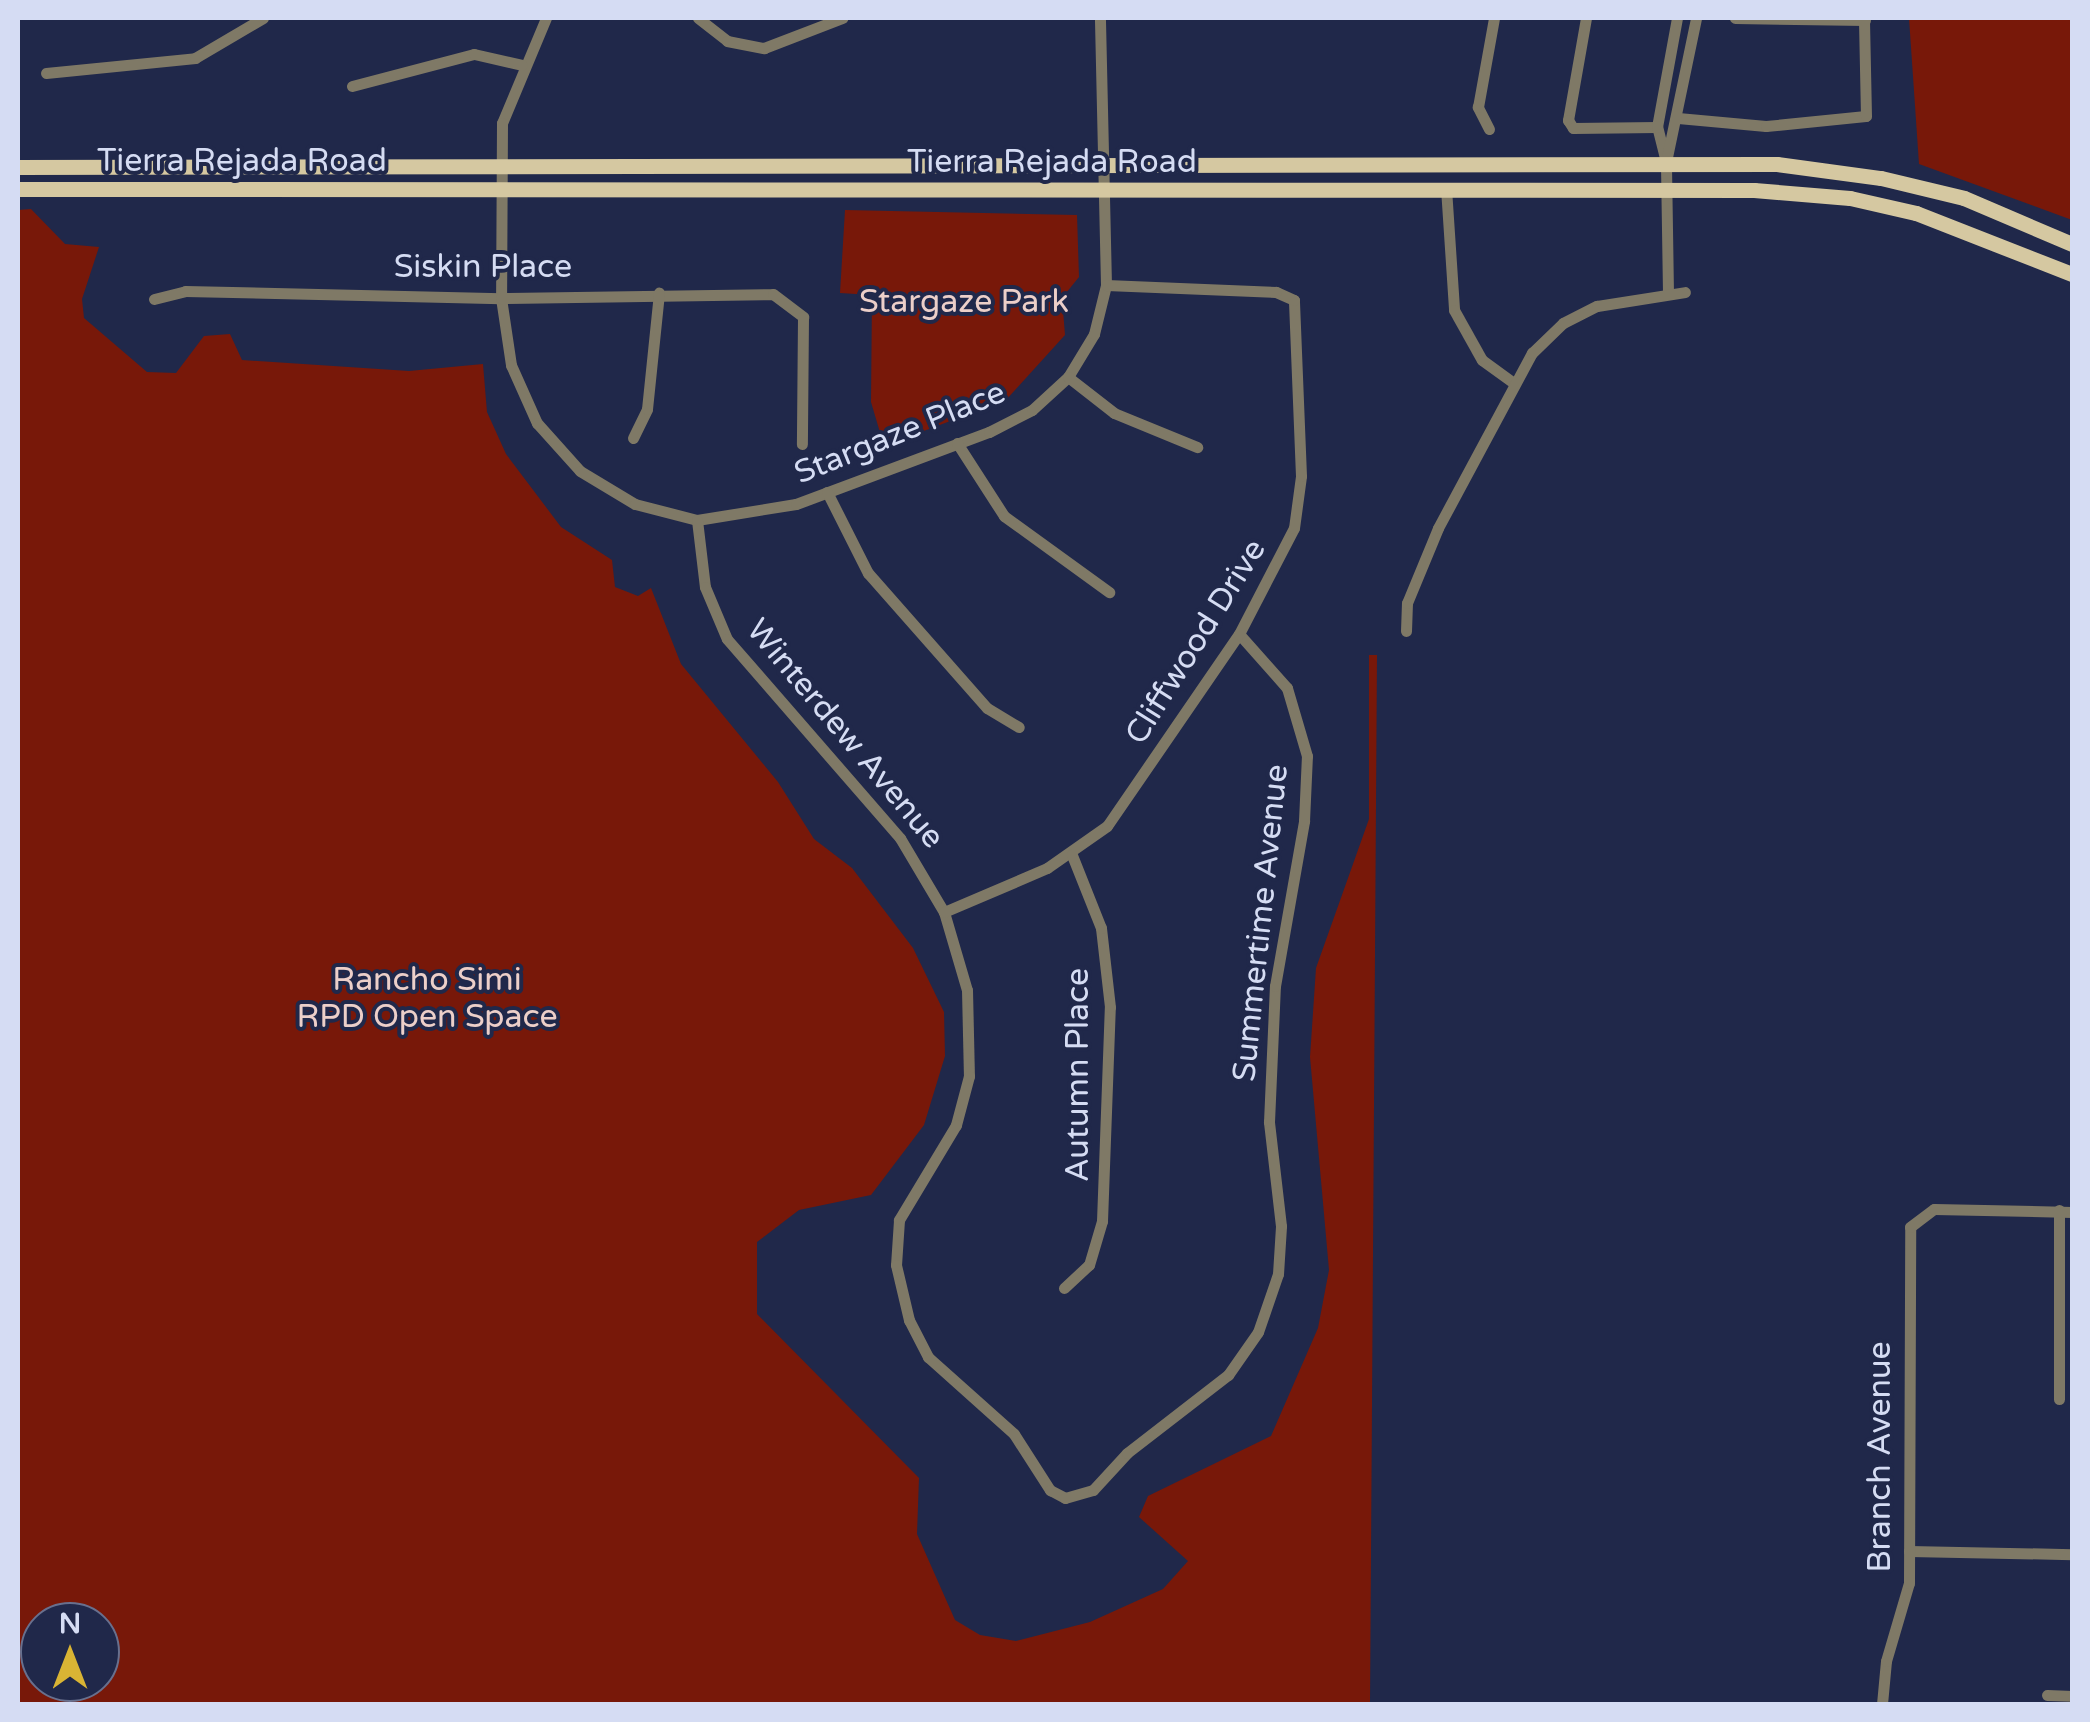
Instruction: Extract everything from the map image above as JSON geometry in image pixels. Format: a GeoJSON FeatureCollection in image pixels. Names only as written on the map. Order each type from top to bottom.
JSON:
{"type":"FeatureCollection","features":[{"type":"Feature","properties":{"kind":"main road","name":"Tierra Rejada Road"},"geometry":{"type":"LineString","coordinates":[[18,167],[1777,164],[1881,178],[1964,198],[2072,244]]}},
{"type":"Feature","properties":{"kind":"main road","name":"Tierra Rejada Road"},"geometry":{"type":"LineString","coordinates":[[18,188],[1666,188],[1804,193],[1886,206],[1964,227],[2072,274]]}},
{"type":"Feature","properties":{"kind":"street"},"geometry":{"type":"LineString","coordinates":[[46,73],[195,58],[263,18]]}},
{"type":"Feature","properties":{"kind":"street","name":"Stargaze Place"},"geometry":{"type":"LineString","coordinates":[[546,18],[505,109],[499,165],[500,298],[522,395],[557,448],[634,504],[697,520],[763,513],[956,444],[1011,422],[1068,377],[1094,334],[1106,285],[1100,18]]}},
{"type":"Feature","properties":{"kind":"street"},"geometry":{"type":"LineString","coordinates":[[698,18],[727,40],[764,48],[842,18]]}},
{"type":"Feature","properties":{"kind":"street"},"geometry":{"type":"LineString","coordinates":[[1489,130],[1478,107],[1494,18]]}},
{"type":"Feature","properties":{"kind":"street"},"geometry":{"type":"LineString","coordinates":[[1586,18],[1568,120],[1573,128],[1657,128]]}},
{"type":"Feature","properties":{"kind":"street"},"geometry":{"type":"LineString","coordinates":[[1668,293],[1666,162],[1657,128],[1676,18]]}},
{"type":"Feature","properties":{"kind":"street"},"geometry":{"type":"LineString","coordinates":[[1666,162],[1696,18]]}},
{"type":"Feature","properties":{"kind":"street"},"geometry":{"type":"LineString","coordinates":[[1678,118],[1766,126],[1866,116],[1864,19],[1735,18]]}},
{"type":"Feature","properties":{"kind":"street"},"geometry":{"type":"LineString","coordinates":[[352,86],[474,54],[522,65]]}},
{"type":"Feature","properties":{"kind":"street"},"geometry":{"type":"LineString","coordinates":[[1446,188],[1454,310],[1470,345],[1514,382]]}},
{"type":"Feature","properties":{"kind":"street","name":"Cliffwood Drive"},"geometry":{"type":"LineString","coordinates":[[944,912],[1072,855],[1122,809],[1239,634],[1294,528],[1300,476],[1298,309],[1276,292],[1106,285]]}},
{"type":"Feature","properties":{"kind":"street","name":"Siskin Place"},"geometry":{"type":"LineString","coordinates":[[154,299],[185,290],[500,298],[658,292],[774,294],[804,316],[802,444]]}},
{"type":"Feature","properties":{"kind":"street"},"geometry":{"type":"LineString","coordinates":[[632,438],[647,409],[658,292]]}},
{"type":"Feature","properties":{"kind":"street"},"geometry":{"type":"LineString","coordinates":[[1406,631],[1407,603],[1438,528],[1514,382],[1546,337],[1579,314],[1685,292]]}},
{"type":"Feature","properties":{"kind":"street"},"geometry":{"type":"LineString","coordinates":[[1068,377],[1114,412],[1197,447]]}},
{"type":"Feature","properties":{"kind":"street"},"geometry":{"type":"LineString","coordinates":[[956,444],[1004,516],[1109,592]]}},
{"type":"Feature","properties":{"kind":"street"},"geometry":{"type":"LineString","coordinates":[[827,492],[868,574],[987,708],[1019,727]]}},
{"type":"Feature","properties":{"kind":"street","name":"Winterdew Avenue"},"geometry":{"type":"LineString","coordinates":[[697,520],[705,587],[727,639],[900,838],[944,912],[967,990],[969,1076],[956,1126],[899,1220],[896,1265],[909,1320],[928,1357],[1028,1452]]}},
{"type":"Feature","properties":{"kind":"street","name":"Summertime Avenue"},"geometry":{"type":"LineString","coordinates":[[1028,1452],[1057,1495],[1080,1498],[1094,1490],[1126,1453],[1228,1374],[1270,1306],[1281,1238],[1269,1122],[1275,986],[1304,822],[1307,756],[1287,688],[1239,634]]}},
{"type":"Feature","properties":{"kind":"street","name":"Autumn Place"},"geometry":{"type":"LineString","coordinates":[[1064,1288],[1089,1265],[1102,1220],[1110,1006],[1101,928],[1072,855]]}},
{"type":"Feature","properties":{"kind":"street"},"geometry":{"type":"LineString","coordinates":[[2059,1399],[2066,1211]]}},
{"type":"Feature","properties":{"kind":"street","name":"Branch Avenue"},"geometry":{"type":"LineString","coordinates":[[1882,1704],[1886,1661],[1906,1602],[1909,1551],[1908,1238],[1924,1212],[2066,1211]]}},
{"type":"Feature","properties":{"kind":"street"},"geometry":{"type":"LineString","coordinates":[[1909,1551],[2072,1554]]}},
{"type":"Feature","properties":{"kind":"street"},"geometry":{"type":"LineString","coordinates":[[2046,1695],[2072,1696]]}},
{"type":"Feature","properties":{"kind":"green space"},"geometry":{"type":"Polygon","coordinates":[[[1909,18],[2072,18],[2072,220],[1919,164],[1909,18]]]}},
{"type":"Feature","properties":{"kind":"green space","name":"Rancho Simi RPD Open Space"},"geometry":{"type":"Polygon","coordinates":[[[31,209],[65,244],[99,247],[82,299],[84,318],[147,372],[176,373],[204,336],[230,334],[242,360],[409,371],[483,364],[487,412],[506,454],[561,527],[612,560],[615,587],[638,596],[651,588],[681,664],[778,782],[814,839],[852,868],[913,948],[944,1012],[945,1056],[924,1125],[871,1195],[799,1210],[757,1242],[757,1314],[919,1478],[917,1534],[955,1620],[980,1635],[1016,1641],[1090,1622],[1163,1589],[1188,1561],[1139,1517],[1148,1496],[1271,1436],[1318,1328],[1329,1270],[1310,1057],[1316,968],[1369,819],[1369,655],[1377,655],[1370,1704],[18,1704],[18,210],[31,209]]]}},
{"type":"Feature","properties":{"kind":"green space","name":"Stargaze Park"},"geometry":{"type":"Polygon","coordinates":[[[845,210],[1077,215],[1079,277],[1062,298],[1065,335],[1006,400],[884,446],[871,402],[872,295],[840,293],[845,210]]]}}]}
